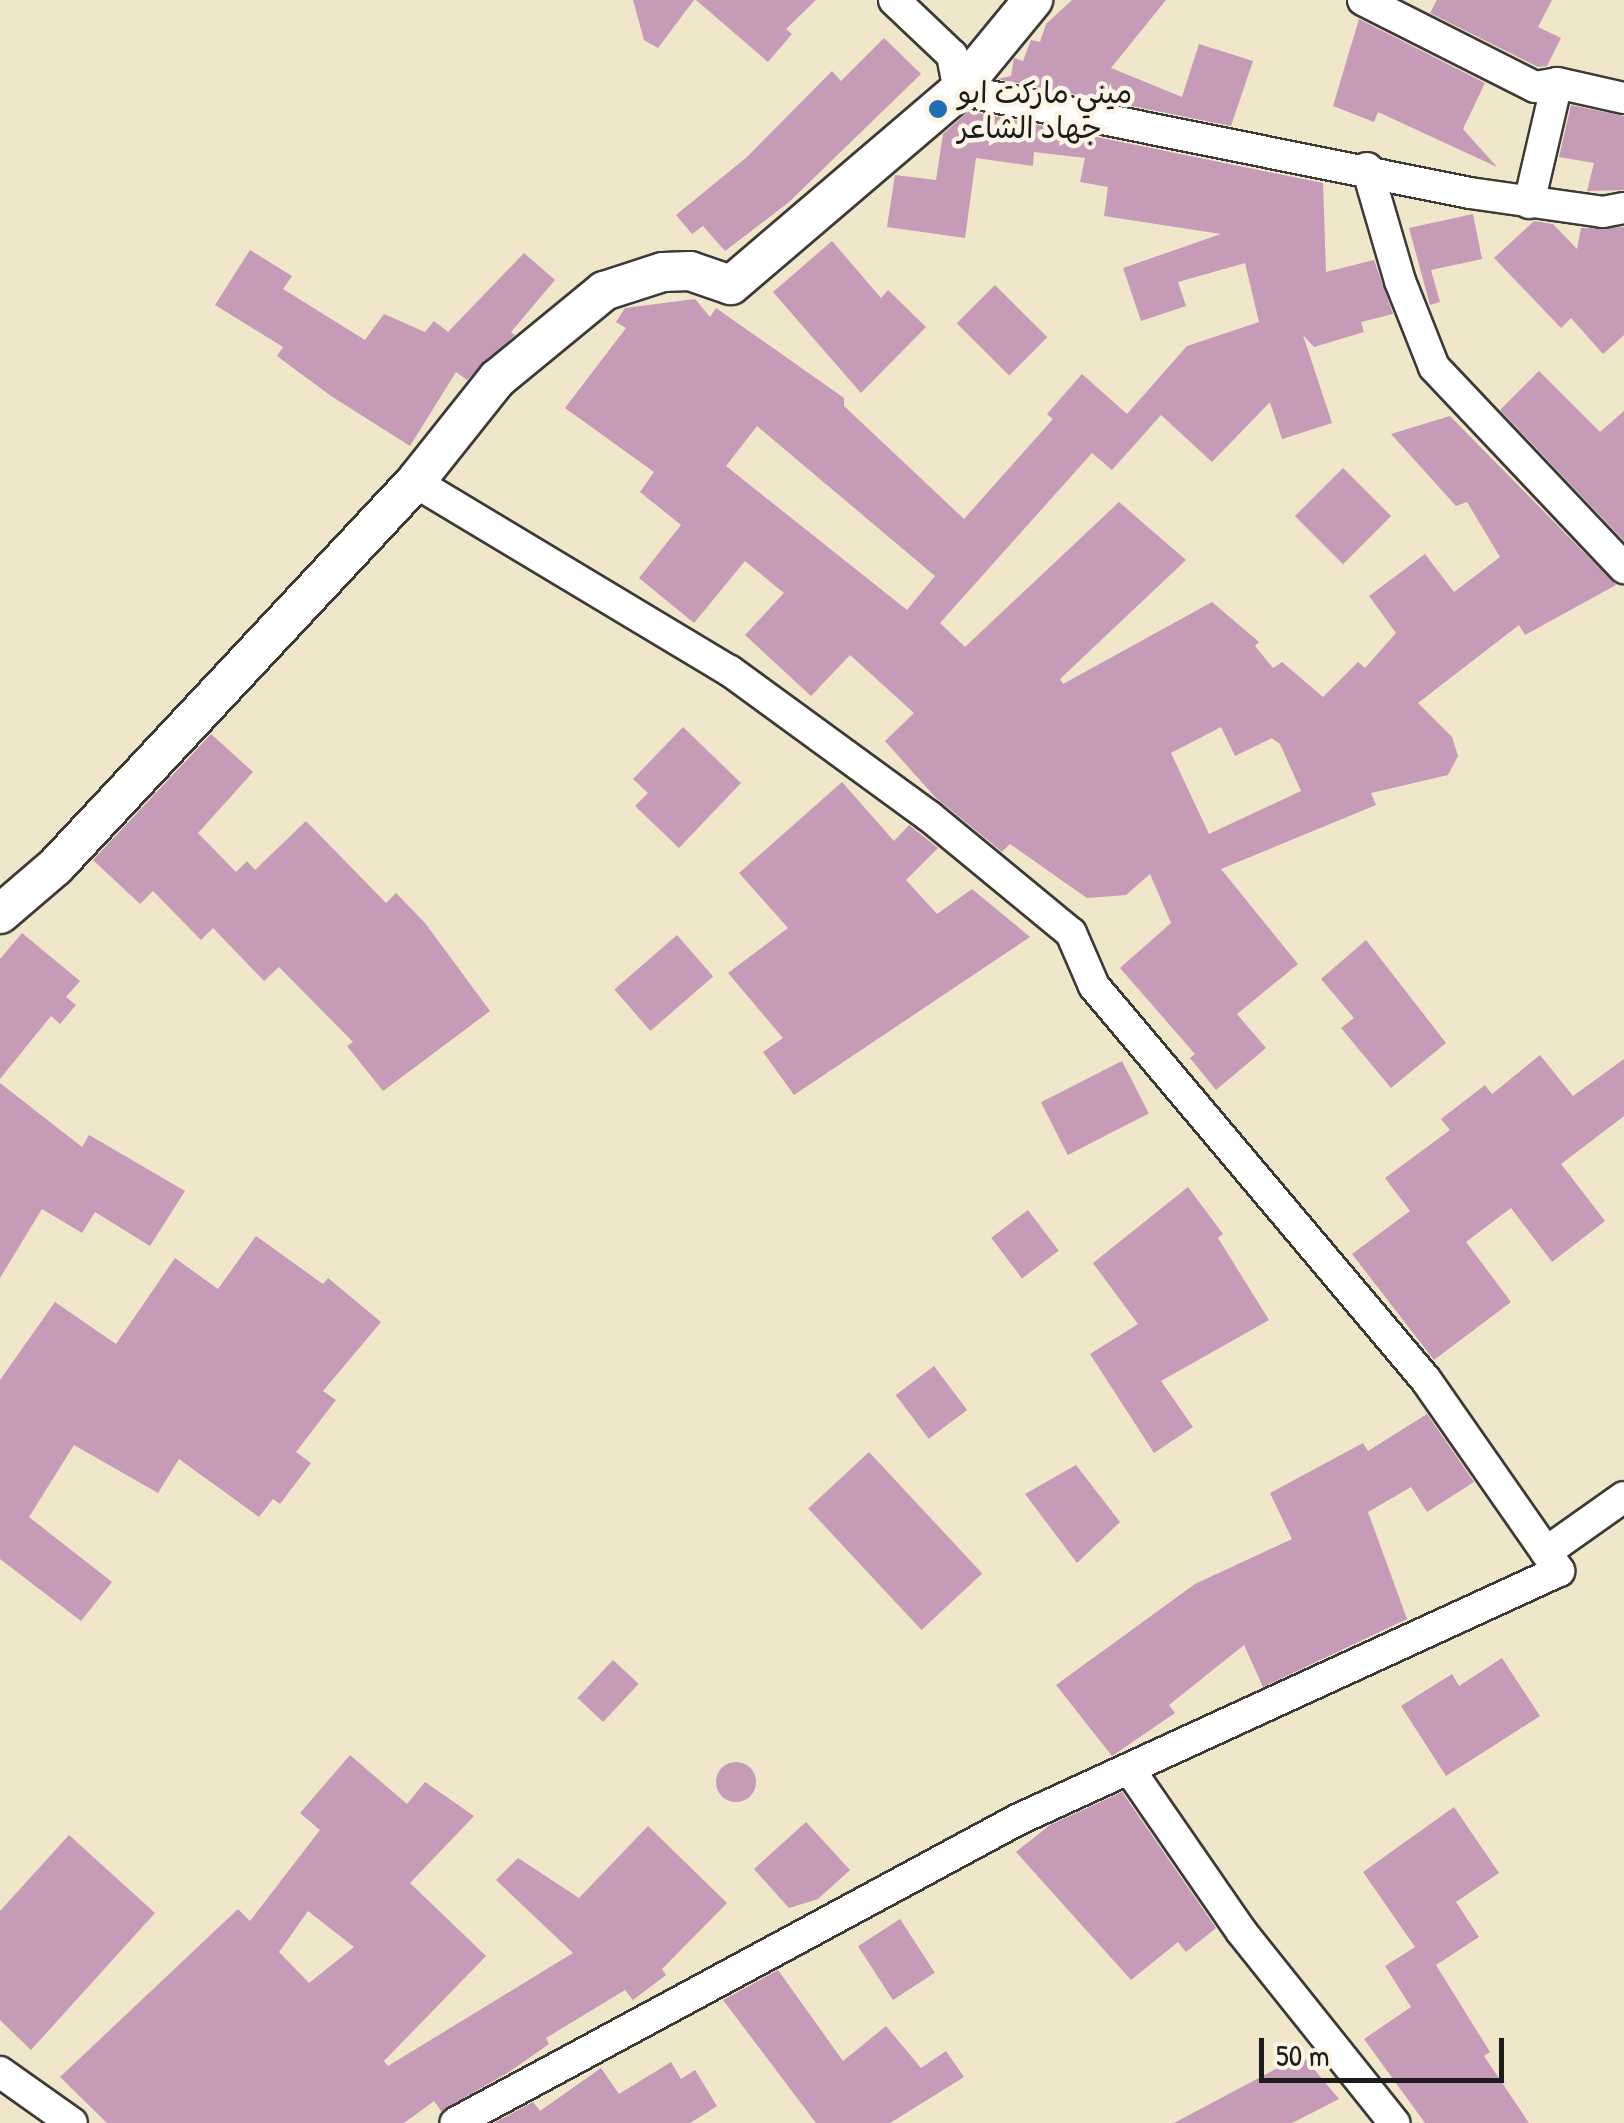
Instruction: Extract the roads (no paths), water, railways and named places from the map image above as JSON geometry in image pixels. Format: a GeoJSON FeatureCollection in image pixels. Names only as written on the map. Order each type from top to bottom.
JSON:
{"type":"FeatureCollection","features":[{"type":"Feature","properties":{"kind":"street"},"geometry":{"type":"LineString","coordinates":[[894,0],[952,55],[959,90]]}},
{"type":"Feature","properties":{"kind":"street"},"geometry":{"type":"LineString","coordinates":[[0,914],[56,866],[415,482],[497,379],[604,291],[663,272],[690,271],[731,285],[959,90],[1033,0]]}},
{"type":"Feature","properties":{"kind":"street"},"geometry":{"type":"LineString","coordinates":[[1364,0],[1534,87],[1557,83],[1624,98]]}},
{"type":"Feature","properties":{"kind":"street"},"geometry":{"type":"LineString","coordinates":[[1529,203],[1557,83]]}},
{"type":"Feature","properties":{"kind":"street"},"geometry":{"type":"LineString","coordinates":[[959,90],[1368,168],[1529,203],[1624,208]]}},
{"type":"Feature","properties":{"kind":"street"},"geometry":{"type":"LineString","coordinates":[[1368,168],[1400,282],[1434,367],[1624,568]]}},
{"type":"Feature","properties":{"kind":"street"},"geometry":{"type":"LineString","coordinates":[[415,482],[730,672],[929,816],[1071,933],[1094,986],[1426,1380],[1559,1571],[1132,1773],[1018,1820],[455,2123]]}},
{"type":"Feature","properties":{"kind":"street"},"geometry":{"type":"LineString","coordinates":[[1546,1552],[1624,1497]]}},
{"type":"Feature","properties":{"kind":"street"},"geometry":{"type":"LineString","coordinates":[[1132,1773],[1242,1932],[1394,2123]]}},
{"type":"Feature","properties":{"kind":"street"},"geometry":{"type":"LineString","coordinates":[[0,2072],[72,2123]]}},
{"type":"Feature","properties":{"kind":"place","name":"ميني ماركت ابو جهاد الشاعر"},"geometry":{"type":"Point","coordinates":[938,109]}}]}
